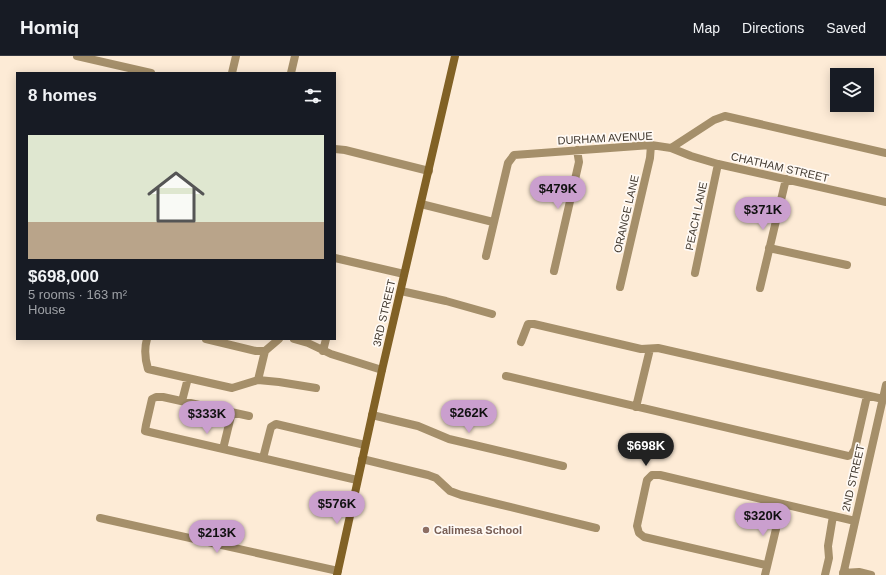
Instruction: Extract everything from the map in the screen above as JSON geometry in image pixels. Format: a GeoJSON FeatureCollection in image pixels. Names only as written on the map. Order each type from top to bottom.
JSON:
{"type":"FeatureCollection","features":[{"type":"Feature","properties":{"kind":"street"},"geometry":{"type":"LineString","coordinates":[[78,56],[147,72]]}},
{"type":"Feature","properties":{"kind":"street"},"geometry":{"type":"LineString","coordinates":[[235,72],[236,56]]}},
{"type":"Feature","properties":{"kind":"street"},"geometry":{"type":"LineString","coordinates":[[291,72],[295,56]]}},
{"type":"Feature","properties":{"kind":"street","name":"3RD STREET"},"geometry":{"type":"LineString","coordinates":[[337,573],[400,291],[455,56]]}},
{"type":"Feature","properties":{"kind":"street"},"geometry":{"type":"LineString","coordinates":[[671,148],[714,120],[725,116],[886,153]]}},
{"type":"Feature","properties":{"kind":"street","name":"DURHAM AVENUE"},"geometry":{"type":"LineString","coordinates":[[486,256],[508,163],[514,155],[651,145],[671,148]]}},
{"type":"Feature","properties":{"kind":"street","name":"ORANGE LANE"},"geometry":{"type":"LineString","coordinates":[[620,287],[650,158],[651,145]]}},
{"type":"Feature","properties":{"kind":"street","name":"CHATHAM STREET"},"geometry":{"type":"LineString","coordinates":[[671,148],[718,164],[886,202]]}},
{"type":"Feature","properties":{"kind":"street"},"geometry":{"type":"LineString","coordinates":[[336,149],[429,171]]}},
{"type":"Feature","properties":{"kind":"street"},"geometry":{"type":"LineString","coordinates":[[554,271],[579,162],[578,150]]}},
{"type":"Feature","properties":{"kind":"street","name":"PEACH LANE"},"geometry":{"type":"LineString","coordinates":[[695,273],[718,164]]}},
{"type":"Feature","properties":{"kind":"street"},"geometry":{"type":"LineString","coordinates":[[760,288],[786,179]]}},
{"type":"Feature","properties":{"kind":"street"},"geometry":{"type":"LineString","coordinates":[[421,204],[494,222]]}},
{"type":"Feature","properties":{"kind":"street"},"geometry":{"type":"LineString","coordinates":[[769,248],[847,266]]}},
{"type":"Feature","properties":{"kind":"street"},"geometry":{"type":"LineString","coordinates":[[336,258],[404,274]]}},
{"type":"Feature","properties":{"kind":"street"},"geometry":{"type":"LineString","coordinates":[[400,291],[492,314]]}},
{"type":"Feature","properties":{"kind":"street"},"geometry":{"type":"LineString","coordinates":[[521,342],[528,324],[534,324],[641,349],[658,348],[883,399]]}},
{"type":"Feature","properties":{"kind":"street"},"geometry":{"type":"LineString","coordinates":[[147,340],[145,360],[148,369],[232,388],[258,380],[316,388]]}},
{"type":"Feature","properties":{"kind":"street"},"geometry":{"type":"LineString","coordinates":[[210,340],[256,351],[265,351]]}},
{"type":"Feature","properties":{"kind":"street"},"geometry":{"type":"LineString","coordinates":[[258,380],[265,351],[278,340]]}},
{"type":"Feature","properties":{"kind":"street"},"geometry":{"type":"LineString","coordinates":[[298,340],[382,370]]}},
{"type":"Feature","properties":{"kind":"street"},"geometry":{"type":"LineString","coordinates":[[323,350],[326,340]]}},
{"type":"Feature","properties":{"kind":"street"},"geometry":{"type":"LineString","coordinates":[[636,407],[650,349]]}},
{"type":"Feature","properties":{"kind":"street"},"geometry":{"type":"LineString","coordinates":[[506,376],[848,456],[852,454],[855,449],[867,396]]}},
{"type":"Feature","properties":{"kind":"street"},"geometry":{"type":"LineString","coordinates":[[182,401],[188,378]]}},
{"type":"Feature","properties":{"kind":"street","name":"2ND STREET"},"geometry":{"type":"LineString","coordinates":[[843,574],[886,385]]}},
{"type":"Feature","properties":{"kind":"street"},"geometry":{"type":"LineString","coordinates":[[249,416],[163,397],[156,397],[152,400],[146,431],[358,480]]}},
{"type":"Feature","properties":{"kind":"street"},"geometry":{"type":"LineString","coordinates":[[223,449],[232,412]]}},
{"type":"Feature","properties":{"kind":"street"},"geometry":{"type":"LineString","coordinates":[[372,415],[418,426],[448,439],[564,466]]}},
{"type":"Feature","properties":{"kind":"street"},"geometry":{"type":"LineString","coordinates":[[263,458],[271,427],[276,424],[365,445]]}},
{"type":"Feature","properties":{"kind":"street"},"geometry":{"type":"LineString","coordinates":[[362,459],[428,475],[436,478],[450,491],[460,495],[596,528]]}},
{"type":"Feature","properties":{"kind":"street"},"geometry":{"type":"LineString","coordinates":[[766,565],[644,537],[638,533],[637,526],[647,480],[652,475],[660,475],[855,521]]}},
{"type":"Feature","properties":{"kind":"street"},"geometry":{"type":"LineString","coordinates":[[765,575],[766,565],[782,504]]}},
{"type":"Feature","properties":{"kind":"street"},"geometry":{"type":"LineString","coordinates":[[825,575],[829,558],[828,546],[833,516]]}},
{"type":"Feature","properties":{"kind":"street"},"geometry":{"type":"LineString","coordinates":[[100,518],[337,573]]}},
{"type":"Feature","properties":{"kind":"street"},"geometry":{"type":"LineString","coordinates":[[843,574],[859,572],[871,575]]}},
{"type":"Feature","properties":{"kind":"place","name":"Calimesa School"},"geometry":{"type":"Point","coordinates":[426,530]}}]}
